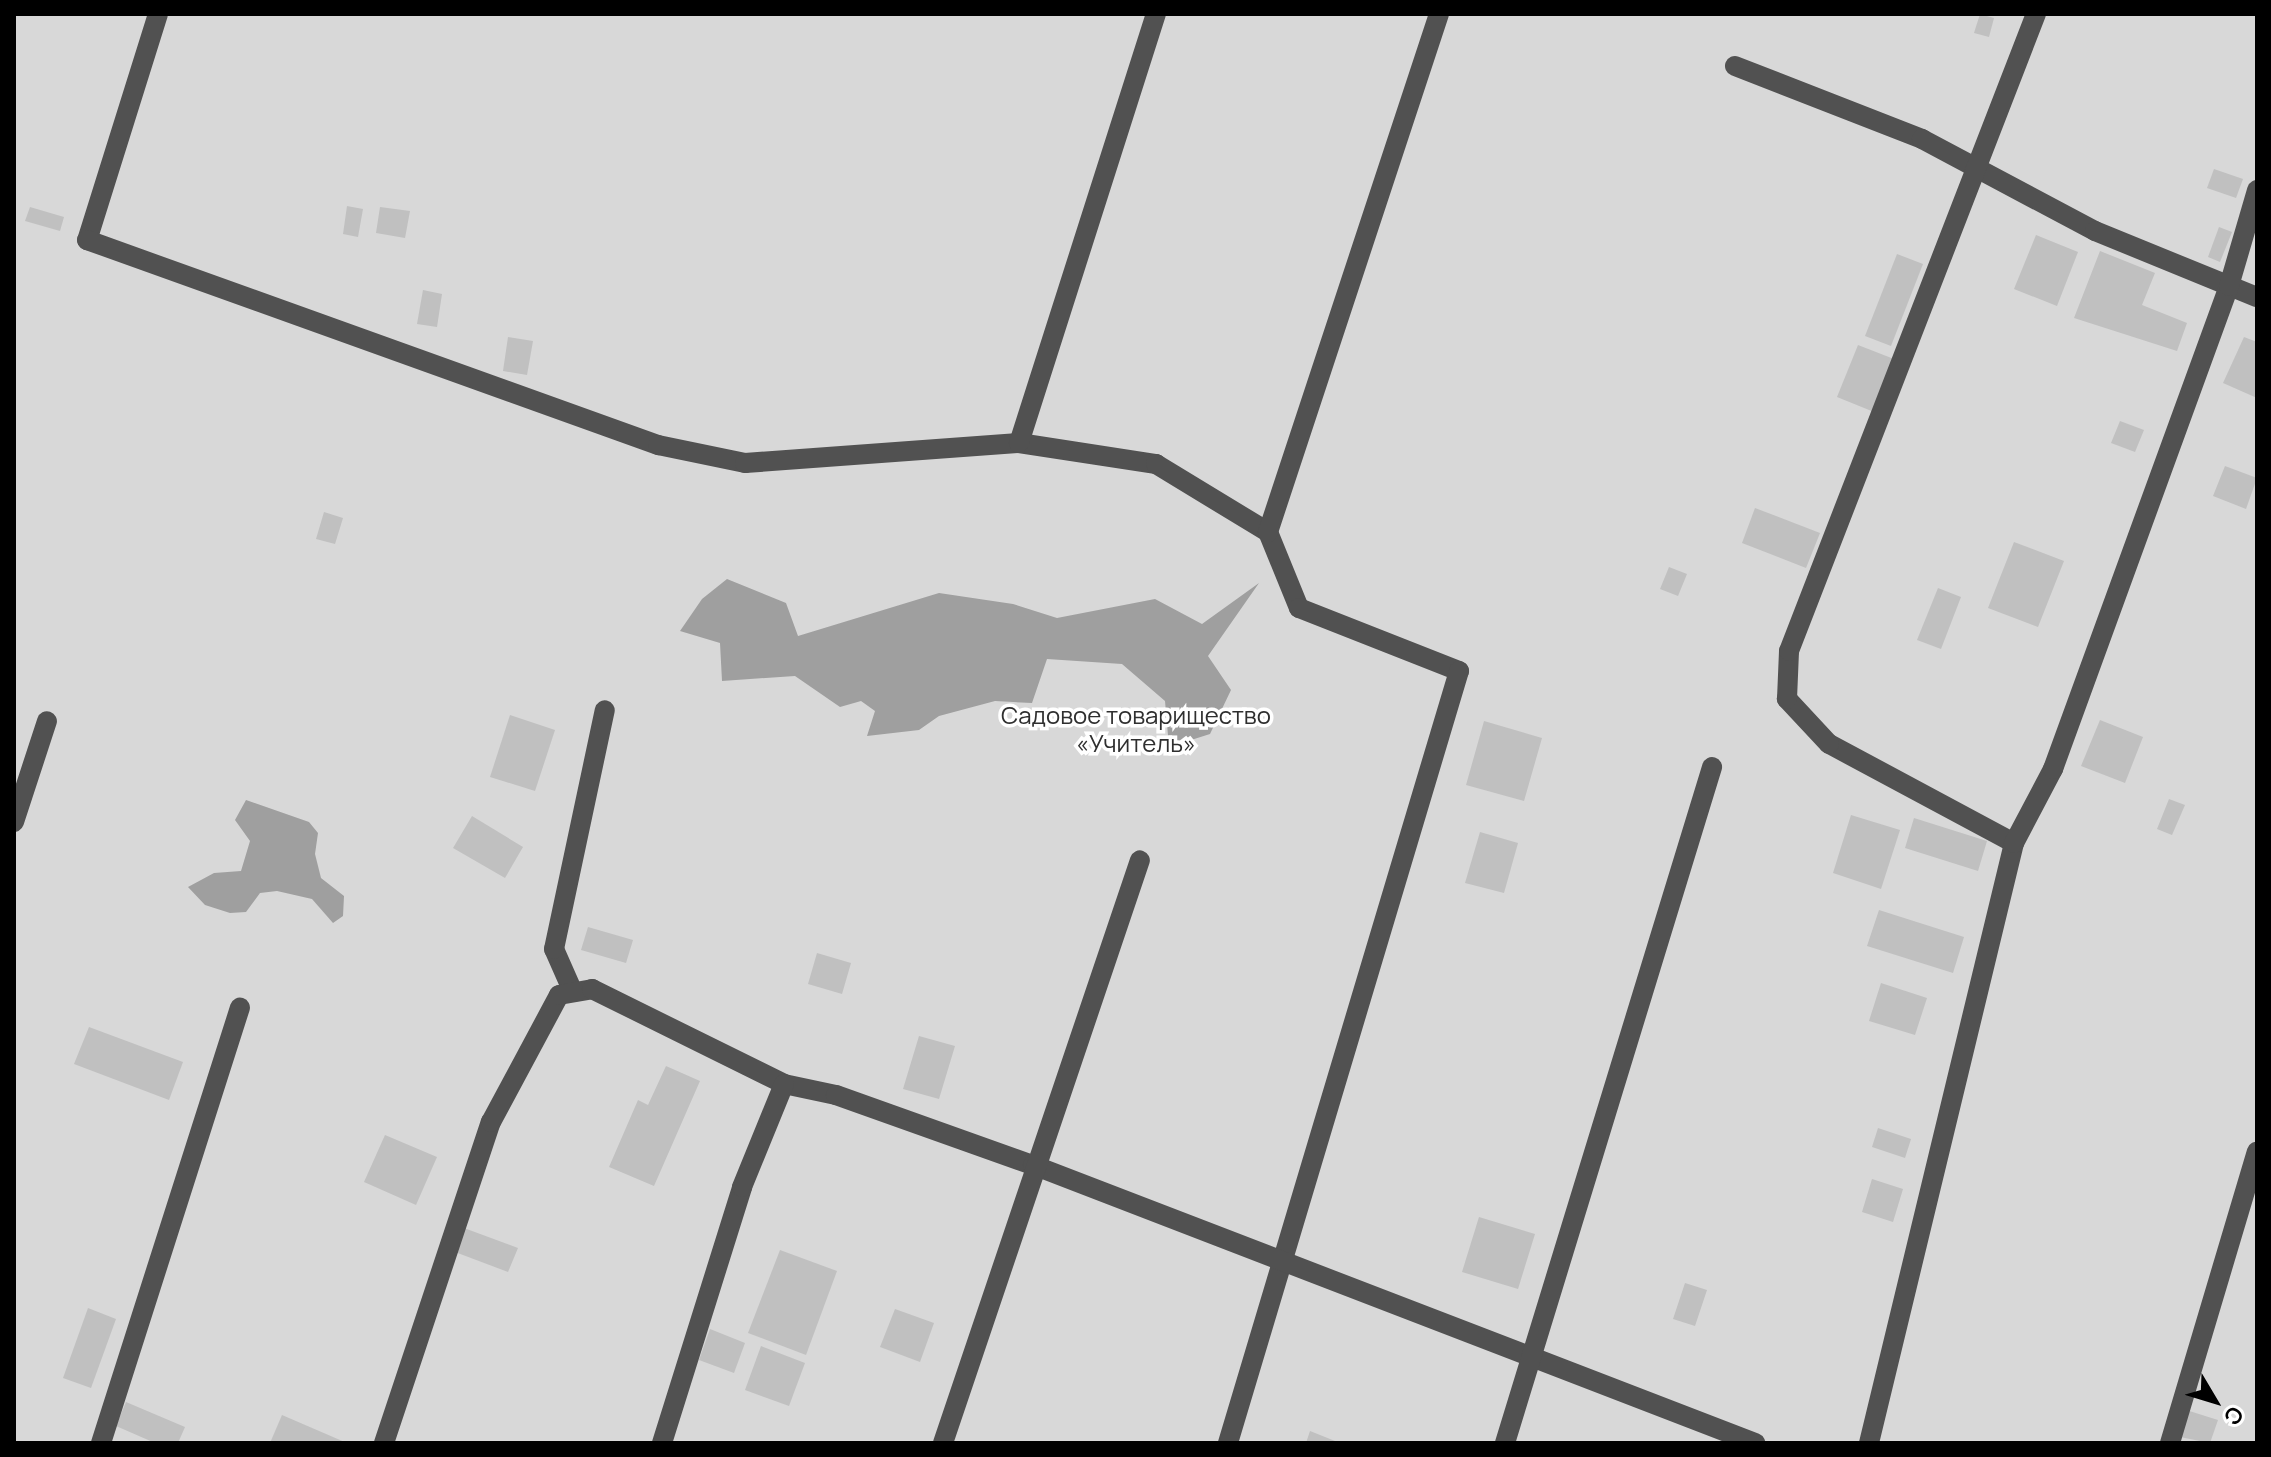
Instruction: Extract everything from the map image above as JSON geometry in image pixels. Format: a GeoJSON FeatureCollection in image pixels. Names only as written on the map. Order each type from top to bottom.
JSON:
{"type":"FeatureCollection","features":[{"type":"Feature","properties":{"kind":"lane"},"geometry":{"type":"LineString","coordinates":[[158,14],[87,240],[687,451],[745,463],[1019,443],[1156,464],[1268,532],[1299,608],[1459,671],[1286,1262],[1228,1443]]}},
{"type":"Feature","properties":{"kind":"lane"},"geometry":{"type":"LineString","coordinates":[[1019,443],[1156,14]]}},
{"type":"Feature","properties":{"kind":"lane"},"geometry":{"type":"LineString","coordinates":[[1268,532],[1439,14]]}},
{"type":"Feature","properties":{"kind":"lane"},"geometry":{"type":"LineString","coordinates":[[2014,843],[1829,744],[1787,699],[1789,651],[2036,14]]}},
{"type":"Feature","properties":{"kind":"lane"},"geometry":{"type":"LineString","coordinates":[[1735,66],[1922,139],[1974,170],[2095,231],[2257,297]]}},
{"type":"Feature","properties":{"kind":"lane"},"geometry":{"type":"LineString","coordinates":[[1869,1443],[2014,843],[2053,769],[2229,286],[2257,190]]}},
{"type":"Feature","properties":{"kind":"lane"},"geometry":{"type":"LineString","coordinates":[[573,992],[554,949],[605,710]]}},
{"type":"Feature","properties":{"kind":"lane"},"geometry":{"type":"LineString","coordinates":[[14,822],[47,721]]}},
{"type":"Feature","properties":{"kind":"lane"},"geometry":{"type":"LineString","coordinates":[[1505,1443],[1712,767]]}},
{"type":"Feature","properties":{"kind":"lane"},"geometry":{"type":"LineString","coordinates":[[943,1443],[1033,1165],[1140,860]]}},
{"type":"Feature","properties":{"kind":"lane"},"geometry":{"type":"LineString","coordinates":[[384,1443],[491,1122],[559,995],[592,989],[784,1084],[836,1095],[1033,1165],[1755,1443]]}},
{"type":"Feature","properties":{"kind":"lane"},"geometry":{"type":"LineString","coordinates":[[101,1443],[240,1008]]}},
{"type":"Feature","properties":{"kind":"lane"},"geometry":{"type":"LineString","coordinates":[[662,1443],[742,1187],[784,1084]]}},
{"type":"Feature","properties":{"kind":"lane"},"geometry":{"type":"LineString","coordinates":[[2170,1443],[2257,1152]]}},
{"type":"Feature","properties":{"kind":"green space","name":"Садовое товарищество «Учитель»"},"geometry":{"type":"Polygon","coordinates":[[[14,14],[2257,14],[2257,1443],[14,1443],[14,14]]]}},
{"type":"Feature","properties":{"kind":"shaded area"},"geometry":{"type":"Polygon","coordinates":[[[727,579],[786,603],[798,636],[939,593],[1013,604],[1057,618],[1155,599],[1202,624],[1259,583],[1208,656],[1231,690],[1210,734],[1169,747],[1165,701],[1122,664],[1047,659],[1032,703],[995,701],[939,716],[919,730],[867,736],[875,711],[861,701],[840,707],[795,676],[722,681],[720,643],[680,631],[702,599],[727,579]]]}},
{"type":"Feature","properties":{"kind":"shaded area"},"geometry":{"type":"Polygon","coordinates":[[[246,800],[309,822],[318,833],[315,854],[321,878],[344,896],[343,916],[333,923],[312,899],[277,891],[260,893],[246,912],[230,913],[205,905],[188,887],[214,873],[241,871],[250,841],[235,820],[246,800]]]}},
{"type":"Feature","properties":{"kind":"building"},"geometry":{"type":"Polygon","coordinates":[[[1980,14],[1994,18],[1989,37],[1974,33],[1980,14]]]}},
{"type":"Feature","properties":{"kind":"building"},"geometry":{"type":"Polygon","coordinates":[[[2214,169],[2243,179],[2236,198],[2207,188],[2214,169]]]}},
{"type":"Feature","properties":{"kind":"building"},"geometry":{"type":"Polygon","coordinates":[[[347,206],[363,209],[358,237],[343,234],[347,206]]]}},
{"type":"Feature","properties":{"kind":"building"},"geometry":{"type":"Polygon","coordinates":[[[30,207],[64,217],[60,231],[25,221],[30,207]]]}},
{"type":"Feature","properties":{"kind":"building"},"geometry":{"type":"Polygon","coordinates":[[[380,207],[410,211],[405,238],[376,233],[380,207]]]}},
{"type":"Feature","properties":{"kind":"building"},"geometry":{"type":"Polygon","coordinates":[[[2219,227],[2232,232],[2220,262],[2208,257],[2219,227]]]}},
{"type":"Feature","properties":{"kind":"building"},"geometry":{"type":"Polygon","coordinates":[[[2036,235],[2078,252],[2057,306],[2014,289],[2036,235]]]}},
{"type":"Feature","properties":{"kind":"building"},"geometry":{"type":"Polygon","coordinates":[[[2100,251],[2155,273],[2142,305],[2187,323],[2177,351],[2074,318],[2100,251]]]}},
{"type":"Feature","properties":{"kind":"building"},"geometry":{"type":"Polygon","coordinates":[[[1897,254],[1923,264],[1891,346],[1865,336],[1897,254]]]}},
{"type":"Feature","properties":{"kind":"building"},"geometry":{"type":"Polygon","coordinates":[[[423,290],[442,294],[437,327],[417,324],[423,290]]]}},
{"type":"Feature","properties":{"kind":"building"},"geometry":{"type":"Polygon","coordinates":[[[508,337],[533,341],[527,375],[503,371],[508,337]]]}},
{"type":"Feature","properties":{"kind":"building"},"geometry":{"type":"Polygon","coordinates":[[[2244,337],[2257,342],[2257,398],[2223,383],[2244,337]]]}},
{"type":"Feature","properties":{"kind":"building"},"geometry":{"type":"Polygon","coordinates":[[[1858,345],[1894,359],[1874,412],[1837,397],[1858,345]]]}},
{"type":"Feature","properties":{"kind":"building"},"geometry":{"type":"Polygon","coordinates":[[[2120,421],[2144,430],[2135,452],[2111,443],[2120,421]]]}},
{"type":"Feature","properties":{"kind":"building"},"geometry":{"type":"Polygon","coordinates":[[[2225,466],[2257,478],[2246,509],[2213,496],[2225,466]]]}},
{"type":"Feature","properties":{"kind":"building"},"geometry":{"type":"Polygon","coordinates":[[[1755,508],[1820,533],[1806,568],[1742,543],[1755,508]]]}},
{"type":"Feature","properties":{"kind":"building"},"geometry":{"type":"Polygon","coordinates":[[[324,512],[343,518],[335,544],[316,539],[324,512]]]}},
{"type":"Feature","properties":{"kind":"building"},"geometry":{"type":"Polygon","coordinates":[[[2014,542],[2064,561],[2038,627],[1988,608],[2014,542]]]}},
{"type":"Feature","properties":{"kind":"building"},"geometry":{"type":"Polygon","coordinates":[[[1669,567],[1687,574],[1678,596],[1660,589],[1669,567]]]}},
{"type":"Feature","properties":{"kind":"building"},"geometry":{"type":"Polygon","coordinates":[[[1938,588],[1961,597],[1941,649],[1917,640],[1938,588]]]}},
{"type":"Feature","properties":{"kind":"building"},"geometry":{"type":"Polygon","coordinates":[[[510,715],[555,730],[535,791],[490,777],[510,715]]]}},
{"type":"Feature","properties":{"kind":"building"},"geometry":{"type":"Polygon","coordinates":[[[2100,720],[2143,737],[2125,783],[2081,766],[2100,720]]]}},
{"type":"Feature","properties":{"kind":"building"},"geometry":{"type":"Polygon","coordinates":[[[1484,721],[1542,738],[1524,801],[1466,785],[1484,721]]]}},
{"type":"Feature","properties":{"kind":"building"},"geometry":{"type":"Polygon","coordinates":[[[2169,799],[2185,805],[2172,835],[2157,829],[2169,799]]]}},
{"type":"Feature","properties":{"kind":"building"},"geometry":{"type":"Polygon","coordinates":[[[1851,815],[1900,830],[1881,889],[1833,873],[1851,815]]]}},
{"type":"Feature","properties":{"kind":"building"},"geometry":{"type":"Polygon","coordinates":[[[472,816],[523,847],[505,878],[453,848],[472,816]]]}},
{"type":"Feature","properties":{"kind":"building"},"geometry":{"type":"Polygon","coordinates":[[[1914,818],[1987,841],[1978,871],[1905,848],[1914,818]]]}},
{"type":"Feature","properties":{"kind":"building"},"geometry":{"type":"Polygon","coordinates":[[[1480,832],[1518,843],[1504,893],[1465,883],[1480,832]]]}},
{"type":"Feature","properties":{"kind":"building"},"geometry":{"type":"Polygon","coordinates":[[[1879,910],[1964,937],[1953,973],[1867,946],[1879,910]]]}},
{"type":"Feature","properties":{"kind":"building"},"geometry":{"type":"Polygon","coordinates":[[[588,927],[633,940],[626,963],[581,950],[588,927]]]}},
{"type":"Feature","properties":{"kind":"building"},"geometry":{"type":"Polygon","coordinates":[[[817,953],[851,963],[842,994],[808,984],[817,953]]]}},
{"type":"Feature","properties":{"kind":"building"},"geometry":{"type":"Polygon","coordinates":[[[1881,983],[1927,998],[1915,1035],[1869,1021],[1881,983]]]}},
{"type":"Feature","properties":{"kind":"building"},"geometry":{"type":"Polygon","coordinates":[[[89,1027],[183,1062],[169,1100],[74,1064],[89,1027]]]}},
{"type":"Feature","properties":{"kind":"building"},"geometry":{"type":"Polygon","coordinates":[[[919,1036],[955,1046],[939,1099],[903,1089],[919,1036]]]}},
{"type":"Feature","properties":{"kind":"building"},"geometry":{"type":"Polygon","coordinates":[[[666,1066],[700,1081],[654,1186],[609,1167],[638,1100],[648,1105],[666,1066]]]}},
{"type":"Feature","properties":{"kind":"building"},"geometry":{"type":"Polygon","coordinates":[[[1878,1128],[1911,1139],[1905,1158],[1872,1147],[1878,1128]]]}},
{"type":"Feature","properties":{"kind":"building"},"geometry":{"type":"Polygon","coordinates":[[[385,1135],[437,1157],[416,1205],[364,1182],[385,1135]]]}},
{"type":"Feature","properties":{"kind":"building"},"geometry":{"type":"Polygon","coordinates":[[[1872,1179],[1903,1189],[1893,1222],[1862,1212],[1872,1179]]]}},
{"type":"Feature","properties":{"kind":"building"},"geometry":{"type":"Polygon","coordinates":[[[1479,1217],[1535,1234],[1518,1289],[1462,1272],[1479,1217]]]}},
{"type":"Feature","properties":{"kind":"building"},"geometry":{"type":"Polygon","coordinates":[[[464,1228],[518,1248],[508,1272],[455,1252],[464,1228]]]}},
{"type":"Feature","properties":{"kind":"building"},"geometry":{"type":"Polygon","coordinates":[[[780,1250],[837,1271],[806,1355],[748,1333],[780,1250]]]}},
{"type":"Feature","properties":{"kind":"building"},"geometry":{"type":"Polygon","coordinates":[[[1685,1283],[1707,1290],[1695,1326],[1673,1319],[1685,1283]]]}},
{"type":"Feature","properties":{"kind":"building"},"geometry":{"type":"Polygon","coordinates":[[[88,1308],[116,1319],[91,1388],[63,1378],[88,1308]]]}},
{"type":"Feature","properties":{"kind":"building"},"geometry":{"type":"Polygon","coordinates":[[[895,1309],[934,1323],[920,1362],[880,1347],[895,1309]]]}},
{"type":"Feature","properties":{"kind":"building"},"geometry":{"type":"Polygon","coordinates":[[[710,1329],[745,1343],[734,1373],[699,1360],[710,1329]]]}},
{"type":"Feature","properties":{"kind":"building"},"geometry":{"type":"Polygon","coordinates":[[[761,1346],[805,1363],[789,1406],[745,1390],[761,1346]]]}},
{"type":"Feature","properties":{"kind":"building"},"geometry":{"type":"Polygon","coordinates":[[[126,1402],[185,1427],[178,1443],[155,1443],[116,1426],[126,1402]]]}},
{"type":"Feature","properties":{"kind":"building"},"geometry":{"type":"Polygon","coordinates":[[[2183,1409],[2218,1420],[2210,1443],[2175,1436],[2183,1409]]]}},
{"type":"Feature","properties":{"kind":"building"},"geometry":{"type":"Polygon","coordinates":[[[282,1415],[347,1443],[270,1443],[282,1415]]]}},
{"type":"Feature","properties":{"kind":"building"},"geometry":{"type":"Polygon","coordinates":[[[1310,1431],[1340,1443],[1306,1443],[1310,1431]]]}}]}
